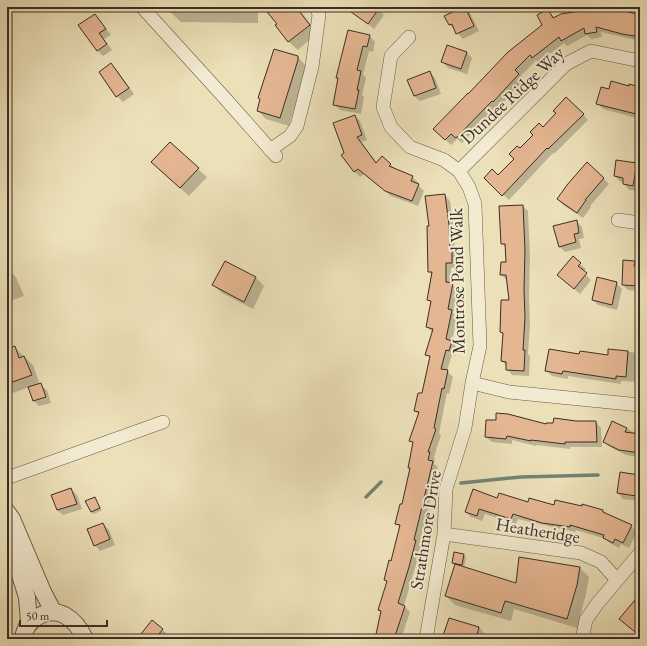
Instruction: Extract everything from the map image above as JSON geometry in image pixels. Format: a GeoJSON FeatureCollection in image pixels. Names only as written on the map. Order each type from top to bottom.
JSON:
{"type":"FeatureCollection","features":[{"type":"Feature","properties":{"kind":"street"},"geometry":{"type":"LineString","coordinates":[[142,7],[222,94],[273,153],[290,136],[297,126],[312,67],[319,15],[317,7]]}},
{"type":"Feature","properties":{"kind":"street","name":"Montrose Pond Walk"},"geometry":{"type":"LineString","coordinates":[[409,37],[391,56],[382,107],[391,127],[410,147],[444,160],[459,171],[469,187],[475,204],[480,346],[472,383]]}},
{"type":"Feature","properties":{"kind":"street","name":"Dundee Ridge Way"},"geometry":{"type":"LineString","coordinates":[[459,171],[566,64],[591,51],[640,61]]}},
{"type":"Feature","properties":{"kind":"street"},"geometry":{"type":"LineString","coordinates":[[618,220],[640,223]]}},
{"type":"Feature","properties":{"kind":"street"},"geometry":{"type":"LineString","coordinates":[[472,383],[509,392],[640,405]]}},
{"type":"Feature","properties":{"kind":"street","name":"Strathmore Drive"},"geometry":{"type":"LineString","coordinates":[[426,639],[444,534],[446,489],[465,428],[472,383]]}},
{"type":"Feature","properties":{"kind":"street"},"geometry":{"type":"LineString","coordinates":[[7,478],[163,422]]}},
{"type":"Feature","properties":{"kind":"street"},"geometry":{"type":"LineString","coordinates":[[7,512],[12,519],[43,592],[53,611]]}},
{"type":"Feature","properties":{"kind":"street"},"geometry":{"type":"LineString","coordinates":[[7,534],[27,597],[29,622],[23,639]]}},
{"type":"Feature","properties":{"kind":"street","name":"Heatheridge"},"geometry":{"type":"LineString","coordinates":[[444,534],[581,553],[601,562],[617,580]]}},
{"type":"Feature","properties":{"kind":"street"},"geometry":{"type":"LineString","coordinates":[[582,639],[586,620],[640,553]]}},
{"type":"Feature","properties":{"kind":"street"},"geometry":{"type":"LineString","coordinates":[[29,622],[42,613],[53,611],[73,620],[81,630],[85,639]]}},
{"type":"Feature","properties":{"kind":"building"},"geometry":{"type":"Polygon","coordinates":[[[263,7],[296,7],[310,25],[288,42],[275,25],[277,24],[263,7]]]}},
{"type":"Feature","properties":{"kind":"building"},"geometry":{"type":"Polygon","coordinates":[[[344,7],[380,7],[368,24],[344,7]]]}},
{"type":"Feature","properties":{"kind":"building"},"geometry":{"type":"Polygon","coordinates":[[[465,7],[474,26],[456,34],[452,24],[449,25],[444,16],[465,7]]]}},
{"type":"Feature","properties":{"kind":"building"},"geometry":{"type":"Polygon","coordinates":[[[610,7],[640,15],[640,37],[596,27],[597,32],[585,34],[584,28],[561,41],[559,37],[532,58],[530,55],[515,70],[519,74],[456,138],[451,134],[445,140],[433,129],[508,52],[542,25],[537,15],[548,9],[553,18],[561,14],[610,7]]]}},
{"type":"Feature","properties":{"kind":"building"},"geometry":{"type":"Polygon","coordinates":[[[95,14],[106,29],[99,33],[107,44],[97,51],[78,25],[95,14]]]}},
{"type":"Feature","properties":{"kind":"building"},"geometry":{"type":"Polygon","coordinates":[[[348,30],[370,35],[367,47],[363,46],[357,70],[361,71],[355,109],[333,105],[338,78],[336,78],[348,30]]]}},
{"type":"Feature","properties":{"kind":"building"},"geometry":{"type":"Polygon","coordinates":[[[447,45],[467,52],[461,69],[441,62],[447,45]]]}},
{"type":"Feature","properties":{"kind":"building"},"geometry":{"type":"Polygon","coordinates":[[[274,49],[298,56],[280,118],[257,111],[260,99],[258,98],[274,49]]]}},
{"type":"Feature","properties":{"kind":"building"},"geometry":{"type":"Polygon","coordinates":[[[111,63],[129,88],[116,97],[99,72],[111,63]]]}},
{"type":"Feature","properties":{"kind":"building"},"geometry":{"type":"Polygon","coordinates":[[[430,71],[436,88],[414,96],[407,80],[430,71]]]}},
{"type":"Feature","properties":{"kind":"building"},"geometry":{"type":"Polygon","coordinates":[[[611,81],[629,86],[629,84],[640,87],[640,115],[596,104],[601,87],[609,89],[611,81]]]}},
{"type":"Feature","properties":{"kind":"building"},"geometry":{"type":"Polygon","coordinates":[[[566,97],[584,114],[548,149],[547,148],[502,196],[484,178],[492,169],[498,175],[514,159],[509,154],[517,146],[520,148],[533,135],[530,132],[539,123],[543,127],[556,113],[553,111],[566,97]]]}},
{"type":"Feature","properties":{"kind":"building"},"geometry":{"type":"Polygon","coordinates":[[[355,115],[362,135],[357,137],[376,163],[382,156],[391,164],[389,166],[413,176],[411,181],[419,184],[412,201],[385,191],[358,169],[354,172],[341,155],[344,153],[333,123],[355,115]]]}},
{"type":"Feature","properties":{"kind":"building"},"geometry":{"type":"Polygon","coordinates":[[[170,142],[199,168],[180,188],[151,162],[170,142]]]}},
{"type":"Feature","properties":{"kind":"building"},"geometry":{"type":"Polygon","coordinates":[[[616,160],[637,163],[633,186],[623,184],[623,178],[614,176],[616,160]]]}},
{"type":"Feature","properties":{"kind":"building"},"geometry":{"type":"Polygon","coordinates":[[[587,162],[604,178],[585,200],[577,213],[557,199],[587,162]]]}},
{"type":"Feature","properties":{"kind":"building"},"geometry":{"type":"Polygon","coordinates":[[[445,194],[449,225],[450,251],[452,251],[452,263],[446,263],[446,282],[453,283],[448,309],[452,310],[446,339],[452,341],[449,351],[446,350],[441,369],[448,370],[444,389],[442,388],[434,428],[436,429],[428,452],[430,452],[428,460],[433,461],[414,540],[416,540],[398,603],[405,606],[394,639],[375,639],[381,611],[378,610],[387,581],[384,580],[389,560],[391,561],[400,525],[395,524],[400,504],[402,504],[410,468],[408,468],[413,442],[409,441],[419,412],[414,411],[418,393],[422,393],[430,356],[425,355],[433,329],[426,327],[431,301],[427,300],[432,272],[428,272],[427,226],[429,226],[425,196],[445,194]]]}},
{"type":"Feature","properties":{"kind":"building"},"geometry":{"type":"Polygon","coordinates":[[[523,205],[525,250],[524,371],[506,370],[506,362],[501,361],[503,333],[500,332],[501,300],[509,300],[506,275],[500,275],[501,262],[506,262],[505,244],[501,244],[499,206],[523,205]]]}},
{"type":"Feature","properties":{"kind":"building"},"geometry":{"type":"Polygon","coordinates":[[[577,220],[579,233],[574,234],[576,242],[559,247],[553,226],[577,220]]]}},
{"type":"Feature","properties":{"kind":"building"},"geometry":{"type":"Polygon","coordinates":[[[573,256],[581,263],[578,266],[587,273],[574,289],[557,275],[573,256]]]}},
{"type":"Feature","properties":{"kind":"building"},"geometry":{"type":"Polygon","coordinates":[[[623,260],[635,261],[634,266],[640,266],[640,286],[622,285],[623,260]]]}},
{"type":"Feature","properties":{"kind":"building"},"geometry":{"type":"Polygon","coordinates":[[[225,261],[256,277],[244,302],[212,285],[225,261]]]}},
{"type":"Feature","properties":{"kind":"building"},"geometry":{"type":"Polygon","coordinates":[[[597,277],[617,282],[612,305],[592,300],[597,277]]]}},
{"type":"Feature","properties":{"kind":"building"},"geometry":{"type":"Polygon","coordinates":[[[15,346],[19,358],[24,356],[32,375],[7,384],[7,349],[15,346]]]}},
{"type":"Feature","properties":{"kind":"building"},"geometry":{"type":"Polygon","coordinates":[[[549,349],[579,354],[580,351],[608,355],[608,349],[628,351],[626,377],[616,376],[616,379],[563,371],[562,374],[545,371],[549,349]]]}},
{"type":"Feature","properties":{"kind":"building"},"geometry":{"type":"Polygon","coordinates":[[[41,383],[46,397],[33,401],[28,387],[41,383]]]}},
{"type":"Feature","properties":{"kind":"building"},"geometry":{"type":"Polygon","coordinates":[[[496,413],[508,414],[546,424],[553,423],[554,418],[576,421],[596,421],[597,442],[565,442],[565,444],[531,441],[507,436],[506,439],[485,437],[486,420],[496,420],[496,413]]]}},
{"type":"Feature","properties":{"kind":"building"},"geometry":{"type":"Polygon","coordinates":[[[612,421],[627,428],[625,432],[640,434],[640,453],[619,450],[603,442],[612,421]]]}},
{"type":"Feature","properties":{"kind":"building"},"geometry":{"type":"Polygon","coordinates":[[[620,472],[639,475],[636,496],[617,493],[620,472]]]}},
{"type":"Feature","properties":{"kind":"building"},"geometry":{"type":"Polygon","coordinates":[[[71,488],[77,504],[57,510],[51,495],[71,488]]]}},
{"type":"Feature","properties":{"kind":"building"},"geometry":{"type":"Polygon","coordinates":[[[473,489],[497,498],[499,493],[528,502],[529,498],[554,505],[555,500],[582,506],[582,504],[603,510],[603,512],[632,525],[623,543],[615,539],[613,543],[603,538],[604,535],[570,525],[570,527],[542,523],[513,514],[511,519],[479,509],[477,516],[465,512],[473,489]]]}},
{"type":"Feature","properties":{"kind":"building"},"geometry":{"type":"Polygon","coordinates":[[[95,497],[100,508],[91,512],[85,501],[95,497]]]}},
{"type":"Feature","properties":{"kind":"building"},"geometry":{"type":"Polygon","coordinates":[[[103,523],[110,539],[94,546],[87,529],[103,523]]]}},
{"type":"Feature","properties":{"kind":"building"},"geometry":{"type":"Polygon","coordinates":[[[454,552],[464,554],[462,565],[452,563],[454,552]]]}},
{"type":"Feature","properties":{"kind":"building"},"geometry":{"type":"Polygon","coordinates":[[[519,557],[580,567],[577,585],[567,619],[505,601],[501,613],[445,596],[455,564],[516,583],[519,557]]]}},
{"type":"Feature","properties":{"kind":"building"},"geometry":{"type":"Polygon","coordinates":[[[640,594],[640,636],[619,619],[640,594]]]}},
{"type":"Feature","properties":{"kind":"building"},"geometry":{"type":"Polygon","coordinates":[[[449,618],[479,627],[476,639],[442,639],[449,618]]]}},
{"type":"Feature","properties":{"kind":"building"},"geometry":{"type":"Polygon","coordinates":[[[152,620],[163,629],[159,634],[167,639],[137,639],[152,620]]]}},
{"type":"Feature","properties":{"kind":"waterway"},"geometry":{"type":"LineString","coordinates":[[461,483],[521,477],[598,475]]}},
{"type":"Feature","properties":{"kind":"waterway"},"geometry":{"type":"LineString","coordinates":[[366,497],[381,482]]}}]}
